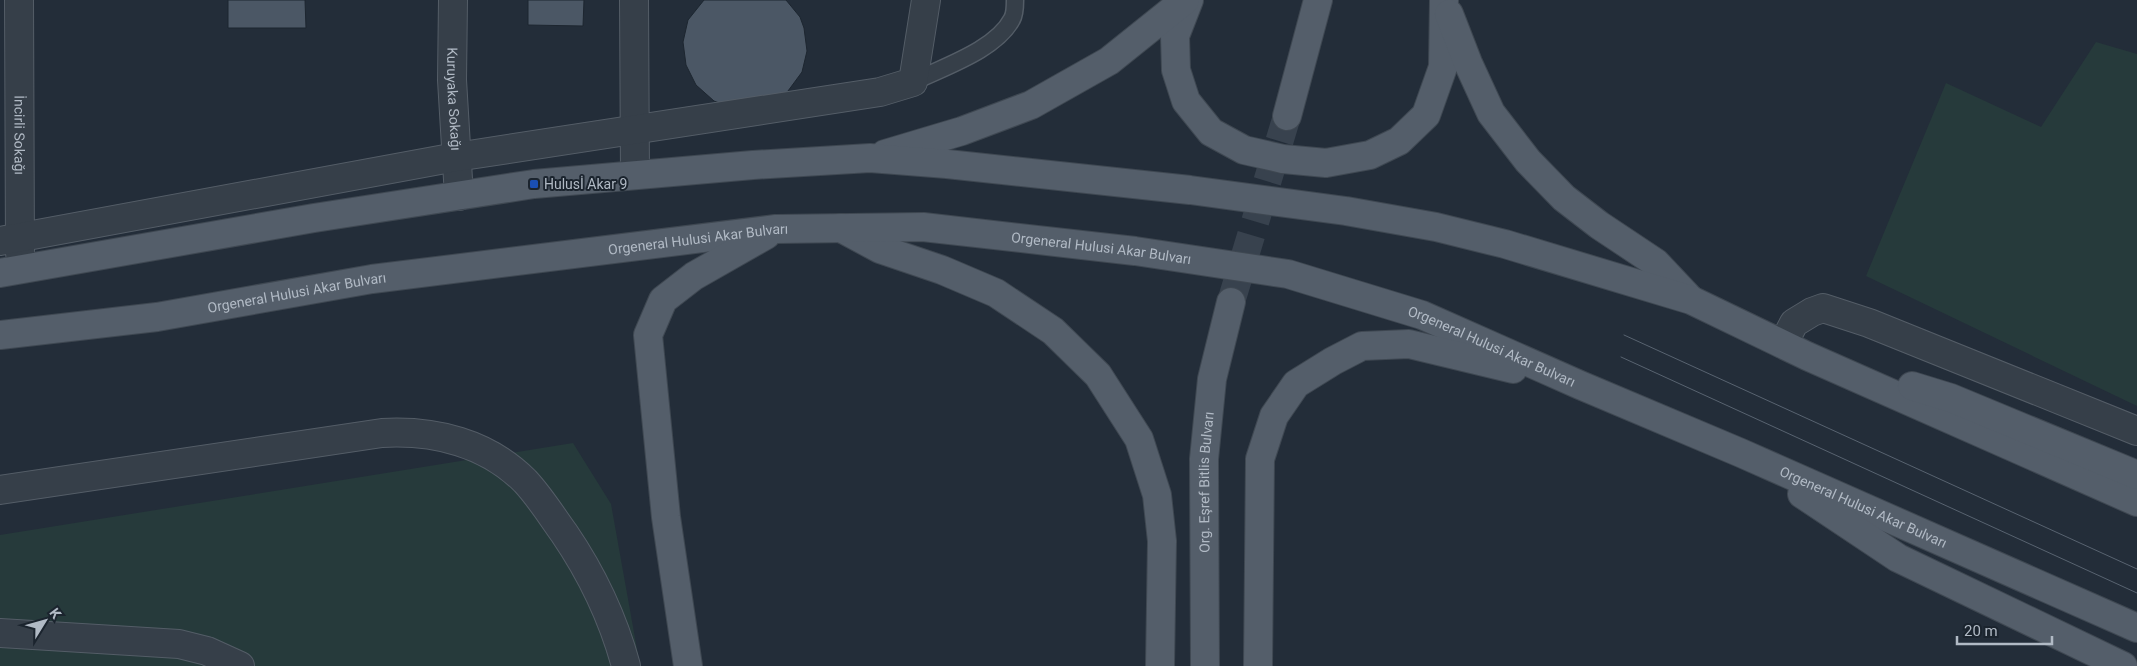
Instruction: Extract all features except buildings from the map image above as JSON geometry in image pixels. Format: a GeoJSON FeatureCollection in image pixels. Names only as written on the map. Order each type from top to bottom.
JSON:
{"type":"FeatureCollection","features":[{"type":"Feature","properties":{"kind":"main road"},"geometry":{"type":"LineString","coordinates":[[870,158],[962,131],[1031,105],[1109,62],[1185,0]]}},
{"type":"Feature","properties":{"kind":"main road"},"geometry":{"type":"LineString","coordinates":[[1190,0],[1175,36],[1176,70],[1186,101],[1211,132],[1244,150],[1283,159],[1326,163],[1370,155],[1399,140],[1426,115],[1443,67],[1444,0]]}},
{"type":"Feature","properties":{"kind":"main road"},"geometry":{"type":"LineString","coordinates":[[1287,116],[1318,0]]}},
{"type":"Feature","properties":{"kind":"main road"},"geometry":{"type":"LineString","coordinates":[[1444,0],[1468,63],[1491,113],[1528,160],[1564,198],[1599,225],[1656,262],[1691,300]]}},
{"type":"Feature","properties":{"kind":"main road"},"geometry":{"type":"LineString","coordinates":[[10,272],[314,218],[534,184],[870,158],[947,164],[1190,190],[1346,211],[1436,228],[1505,244],[1691,300],[1795,350],[2137,502]]}},
{"type":"Feature","properties":{"kind":"main road"},"geometry":{"type":"LineString","coordinates":[[840,227],[880,249],[942,270],[996,293],[1054,331],[1098,375],[1139,439],[1157,495],[1162,541],[1160,666]]}},
{"type":"Feature","properties":{"kind":"main road","name":"Orgeneral Hulusi Akar Bulvarı"},"geometry":{"type":"LineString","coordinates":[[0,335],[157,317],[372,280],[776,229],[923,227],[1006,235],[1288,274],[1422,315],[1580,385],[1741,453],[2137,628]]}},
{"type":"Feature","properties":{"kind":"main road"},"geometry":{"type":"LineString","coordinates":[[688,666],[666,517],[648,335],[663,300],[694,276],[776,229]]}},
{"type":"Feature","properties":{"kind":"main road","name":"Org. Eşref Bitlis Bulvarı"},"geometry":{"type":"LineString","coordinates":[[1205,666],[1204,459],[1212,379],[1231,302]]}},
{"type":"Feature","properties":{"kind":"main road"},"geometry":{"type":"LineString","coordinates":[[1258,666],[1260,459],[1274,416],[1296,384],[1362,346],[1409,344],[1580,385]]}},
{"type":"Feature","properties":{"kind":"main road"},"geometry":{"type":"LineString","coordinates":[[1795,350],[1951,398],[2137,475]]}},
{"type":"Feature","properties":{"kind":"main road"},"geometry":{"type":"LineString","coordinates":[[1741,453],[1898,558],[2123,666]]}},
{"type":"Feature","properties":{"kind":"street","name":"İncirli Sokağı"},"geometry":{"type":"LineString","coordinates":[[10,272],[19,0]]}},
{"type":"Feature","properties":{"kind":"street","name":"Kuruyaka Sokağı"},"geometry":{"type":"LineString","coordinates":[[453,0],[452,80],[459,196]]}},
{"type":"Feature","properties":{"kind":"street"},"geometry":{"type":"LineString","coordinates":[[634,0],[635,175]]}},
{"type":"Feature","properties":{"kind":"street"},"geometry":{"type":"LineString","coordinates":[[10,239],[456,157],[880,92],[913,82],[926,0]]}},
{"type":"Feature","properties":{"kind":"street"},"geometry":{"type":"LineString","coordinates":[[1795,350],[1794,323],[1803,316],[1823,308],[1869,323],[2137,430]]}},
{"type":"Feature","properties":{"kind":"street"},"geometry":{"type":"LineString","coordinates":[[0,490],[382,433],[409,432],[436,435],[462,442],[486,453],[506,466],[525,481],[540,499],[575,550],[594,582],[610,616],[626,666]]}},
{"type":"Feature","properties":{"kind":"street"},"geometry":{"type":"LineString","coordinates":[[0,633],[179,644],[207,651],[240,666]]}},
{"type":"Feature","properties":{"kind":"lane"},"geometry":{"type":"LineString","coordinates":[[913,82],[986,46],[1012,19],[1016,0]]}},
{"type":"Feature","properties":{"kind":"green space"},"geometry":{"type":"Polygon","coordinates":[[[2096,42],[2137,54],[2137,406],[1866,276],[1946,83],[2041,127],[2096,42]]]}},
{"type":"Feature","properties":{"kind":"green space"},"geometry":{"type":"Polygon","coordinates":[[[573,443],[611,504],[640,666],[0,666],[0,535],[573,443]]]}},
{"type":"Feature","properties":{"kind":"tunnel"},"geometry":{"type":"LineString","coordinates":[[1231,302],[1287,116]]}},
{"type":"Feature","properties":{"kind":"tram line"},"geometry":{"type":"LineString","coordinates":[[1624,335],[2137,569]]}},
{"type":"Feature","properties":{"kind":"tram line"},"geometry":{"type":"LineString","coordinates":[[1621,357],[2137,593]]}},
{"type":"Feature","properties":{"kind":"place","name":"Hulusİ Akar 9"},"geometry":{"type":"Point","coordinates":[534,184]}}]}
